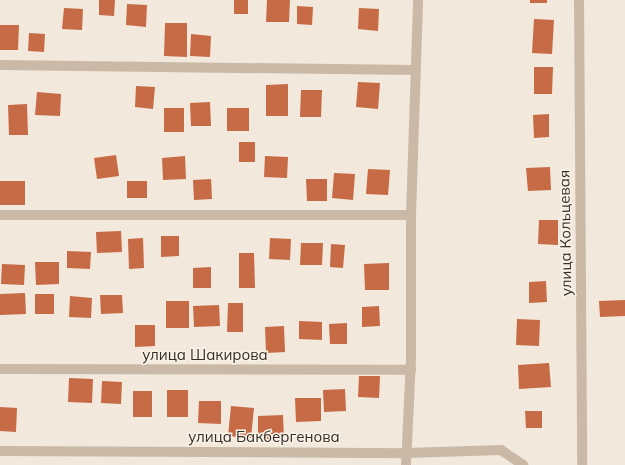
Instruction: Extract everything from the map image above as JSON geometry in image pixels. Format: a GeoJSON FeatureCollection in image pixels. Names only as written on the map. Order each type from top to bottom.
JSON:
{"type":"FeatureCollection","features":[{"type":"Feature","properties":{"kind":"street"},"geometry":{"type":"LineString","coordinates":[[406,465],[411,370],[411,215],[418,0]]}},
{"type":"Feature","properties":{"kind":"street","name":"улица Кольцевая"},"geometry":{"type":"LineString","coordinates":[[579,0],[582,465]]}},
{"type":"Feature","properties":{"kind":"street"},"geometry":{"type":"LineString","coordinates":[[0,65],[415,70]]}},
{"type":"Feature","properties":{"kind":"street"},"geometry":{"type":"LineString","coordinates":[[0,215],[411,215]]}},
{"type":"Feature","properties":{"kind":"street","name":"улица Шакирова"},"geometry":{"type":"LineString","coordinates":[[0,369],[411,370]]}},
{"type":"Feature","properties":{"kind":"street","name":"улица Бакбергенова"},"geometry":{"type":"LineString","coordinates":[[0,452],[407,453],[500,450],[523,465]]}},
{"type":"Feature","properties":{"kind":"building"},"geometry":{"type":"Polygon","coordinates":[[[99,0],[115,0],[114,16],[99,15],[99,0]]]}},
{"type":"Feature","properties":{"kind":"building"},"geometry":{"type":"Polygon","coordinates":[[[234,0],[248,0],[248,14],[234,14],[234,0]]]}},
{"type":"Feature","properties":{"kind":"building"},"geometry":{"type":"Polygon","coordinates":[[[267,0],[290,0],[289,22],[266,22],[267,0]]]}},
{"type":"Feature","properties":{"kind":"building"},"geometry":{"type":"Polygon","coordinates":[[[530,0],[547,0],[547,3],[530,3],[530,0]]]}},
{"type":"Feature","properties":{"kind":"building"},"geometry":{"type":"Polygon","coordinates":[[[127,4],[147,5],[146,27],[126,25],[127,4]]]}},
{"type":"Feature","properties":{"kind":"building"},"geometry":{"type":"Polygon","coordinates":[[[297,6],[313,7],[312,25],[297,24],[297,6]]]}},
{"type":"Feature","properties":{"kind":"building"},"geometry":{"type":"Polygon","coordinates":[[[64,8],[83,9],[82,30],[62,29],[64,8]]]}},
{"type":"Feature","properties":{"kind":"building"},"geometry":{"type":"Polygon","coordinates":[[[359,8],[379,9],[378,31],[358,29],[359,8]]]}},
{"type":"Feature","properties":{"kind":"building"},"geometry":{"type":"Polygon","coordinates":[[[534,19],[554,20],[552,54],[532,53],[534,19]]]}},
{"type":"Feature","properties":{"kind":"building"},"geometry":{"type":"Polygon","coordinates":[[[165,23],[187,23],[187,57],[164,56],[165,23]]]}},
{"type":"Feature","properties":{"kind":"building"},"geometry":{"type":"Polygon","coordinates":[[[0,25],[19,25],[18,50],[0,50],[0,25]]]}},
{"type":"Feature","properties":{"kind":"building"},"geometry":{"type":"Polygon","coordinates":[[[29,33],[45,34],[44,52],[28,51],[29,33]]]}},
{"type":"Feature","properties":{"kind":"building"},"geometry":{"type":"Polygon","coordinates":[[[191,34],[211,36],[210,57],[190,56],[191,34]]]}},
{"type":"Feature","properties":{"kind":"building"},"geometry":{"type":"Polygon","coordinates":[[[534,67],[553,67],[552,94],[534,94],[534,67]]]}},
{"type":"Feature","properties":{"kind":"building"},"geometry":{"type":"Polygon","coordinates":[[[358,82],[380,83],[378,109],[356,107],[358,82]]]}},
{"type":"Feature","properties":{"kind":"building"},"geometry":{"type":"Polygon","coordinates":[[[288,84],[288,116],[266,116],[266,85],[288,84]]]}},
{"type":"Feature","properties":{"kind":"building"},"geometry":{"type":"Polygon","coordinates":[[[136,86],[155,87],[153,109],[135,107],[136,86]]]}},
{"type":"Feature","properties":{"kind":"building"},"geometry":{"type":"Polygon","coordinates":[[[301,90],[322,90],[321,117],[300,117],[301,90]]]}},
{"type":"Feature","properties":{"kind":"building"},"geometry":{"type":"Polygon","coordinates":[[[37,92],[61,94],[60,116],[35,115],[37,92]]]}},
{"type":"Feature","properties":{"kind":"building"},"geometry":{"type":"Polygon","coordinates":[[[210,102],[211,126],[191,126],[190,103],[210,102]]]}},
{"type":"Feature","properties":{"kind":"building"},"geometry":{"type":"Polygon","coordinates":[[[27,104],[28,135],[9,135],[8,105],[27,104]]]}},
{"type":"Feature","properties":{"kind":"building"},"geometry":{"type":"Polygon","coordinates":[[[164,108],[184,108],[184,132],[164,132],[164,108]]]}},
{"type":"Feature","properties":{"kind":"building"},"geometry":{"type":"Polygon","coordinates":[[[227,108],[249,108],[249,131],[227,131],[227,108]]]}},
{"type":"Feature","properties":{"kind":"building"},"geometry":{"type":"Polygon","coordinates":[[[549,114],[549,137],[534,138],[533,115],[549,114]]]}},
{"type":"Feature","properties":{"kind":"building"},"geometry":{"type":"Polygon","coordinates":[[[239,142],[255,142],[255,162],[239,162],[239,142]]]}},
{"type":"Feature","properties":{"kind":"building"},"geometry":{"type":"Polygon","coordinates":[[[116,155],[119,176],[97,179],[94,158],[116,155]]]}},
{"type":"Feature","properties":{"kind":"building"},"geometry":{"type":"Polygon","coordinates":[[[185,156],[186,179],[163,180],[162,158],[185,156]]]}},
{"type":"Feature","properties":{"kind":"building"},"geometry":{"type":"Polygon","coordinates":[[[265,156],[288,157],[287,178],[264,177],[265,156]]]}},
{"type":"Feature","properties":{"kind":"building"},"geometry":{"type":"Polygon","coordinates":[[[550,167],[551,190],[528,191],[526,168],[550,167]]]}},
{"type":"Feature","properties":{"kind":"building"},"geometry":{"type":"Polygon","coordinates":[[[368,169],[390,170],[388,195],[366,194],[368,169]]]}},
{"type":"Feature","properties":{"kind":"building"},"geometry":{"type":"Polygon","coordinates":[[[334,173],[355,174],[353,200],[332,198],[334,173]]]}},
{"type":"Feature","properties":{"kind":"building"},"geometry":{"type":"Polygon","coordinates":[[[211,179],[212,199],[194,200],[193,180],[211,179]]]}},
{"type":"Feature","properties":{"kind":"building"},"geometry":{"type":"Polygon","coordinates":[[[306,179],[327,179],[327,201],[307,201],[306,179]]]}},
{"type":"Feature","properties":{"kind":"building"},"geometry":{"type":"Polygon","coordinates":[[[0,181],[25,181],[25,205],[0,205],[0,181]]]}},
{"type":"Feature","properties":{"kind":"building"},"geometry":{"type":"Polygon","coordinates":[[[127,181],[147,181],[147,198],[127,198],[127,181]]]}},
{"type":"Feature","properties":{"kind":"building"},"geometry":{"type":"Polygon","coordinates":[[[539,220],[558,220],[558,245],[538,244],[539,220]]]}},
{"type":"Feature","properties":{"kind":"building"},"geometry":{"type":"Polygon","coordinates":[[[121,231],[122,252],[97,253],[96,232],[121,231]]]}},
{"type":"Feature","properties":{"kind":"building"},"geometry":{"type":"Polygon","coordinates":[[[161,236],[179,236],[179,256],[161,257],[161,236]]]}},
{"type":"Feature","properties":{"kind":"building"},"geometry":{"type":"Polygon","coordinates":[[[143,238],[144,268],[129,269],[128,239],[143,238]]]}},
{"type":"Feature","properties":{"kind":"building"},"geometry":{"type":"Polygon","coordinates":[[[270,238],[291,239],[290,260],[269,259],[270,238]]]}},
{"type":"Feature","properties":{"kind":"building"},"geometry":{"type":"Polygon","coordinates":[[[301,243],[323,243],[322,265],[300,265],[301,243]]]}},
{"type":"Feature","properties":{"kind":"building"},"geometry":{"type":"Polygon","coordinates":[[[331,244],[345,245],[343,268],[330,267],[331,244]]]}},
{"type":"Feature","properties":{"kind":"building"},"geometry":{"type":"Polygon","coordinates":[[[67,251],[91,252],[90,269],[67,268],[67,251]]]}},
{"type":"Feature","properties":{"kind":"building"},"geometry":{"type":"Polygon","coordinates":[[[239,253],[254,253],[255,288],[239,288],[239,253]]]}},
{"type":"Feature","properties":{"kind":"building"},"geometry":{"type":"Polygon","coordinates":[[[35,262],[59,262],[59,284],[36,285],[35,262]]]}},
{"type":"Feature","properties":{"kind":"building"},"geometry":{"type":"Polygon","coordinates":[[[389,263],[389,290],[365,290],[364,264],[389,263]]]}},
{"type":"Feature","properties":{"kind":"building"},"geometry":{"type":"Polygon","coordinates":[[[2,264],[25,265],[24,285],[1,284],[2,264]]]}},
{"type":"Feature","properties":{"kind":"building"},"geometry":{"type":"Polygon","coordinates":[[[211,267],[211,288],[193,288],[193,268],[211,267]]]}},
{"type":"Feature","properties":{"kind":"building"},"geometry":{"type":"Polygon","coordinates":[[[546,281],[547,302],[529,303],[529,282],[546,281]]]}},
{"type":"Feature","properties":{"kind":"building"},"geometry":{"type":"Polygon","coordinates":[[[25,293],[26,314],[0,315],[0,294],[25,293]]]}},
{"type":"Feature","properties":{"kind":"building"},"geometry":{"type":"Polygon","coordinates":[[[35,294],[54,294],[54,314],[35,314],[35,294]]]}},
{"type":"Feature","properties":{"kind":"building"},"geometry":{"type":"Polygon","coordinates":[[[100,295],[122,295],[123,313],[101,314],[100,295]]]}},
{"type":"Feature","properties":{"kind":"building"},"geometry":{"type":"Polygon","coordinates":[[[70,296],[92,298],[91,318],[69,317],[70,296]]]}},
{"type":"Feature","properties":{"kind":"building"},"geometry":{"type":"Polygon","coordinates":[[[625,300],[625,316],[600,317],[599,301],[625,300]]]}},
{"type":"Feature","properties":{"kind":"building"},"geometry":{"type":"Polygon","coordinates":[[[166,301],[189,301],[189,328],[166,328],[166,301]]]}},
{"type":"Feature","properties":{"kind":"building"},"geometry":{"type":"Polygon","coordinates":[[[228,303],[243,303],[243,332],[227,332],[228,303]]]}},
{"type":"Feature","properties":{"kind":"building"},"geometry":{"type":"Polygon","coordinates":[[[219,305],[220,326],[194,327],[193,306],[219,305]]]}},
{"type":"Feature","properties":{"kind":"building"},"geometry":{"type":"Polygon","coordinates":[[[379,306],[380,326],[362,327],[362,307],[379,306]]]}},
{"type":"Feature","properties":{"kind":"building"},"geometry":{"type":"Polygon","coordinates":[[[517,319],[540,320],[539,346],[516,345],[517,319]]]}},
{"type":"Feature","properties":{"kind":"building"},"geometry":{"type":"Polygon","coordinates":[[[299,321],[322,322],[322,340],[299,339],[299,321]]]}},
{"type":"Feature","properties":{"kind":"building"},"geometry":{"type":"Polygon","coordinates":[[[347,323],[347,344],[330,344],[329,324],[347,323]]]}},
{"type":"Feature","properties":{"kind":"building"},"geometry":{"type":"Polygon","coordinates":[[[135,325],[155,325],[155,346],[135,347],[135,325]]]}},
{"type":"Feature","properties":{"kind":"building"},"geometry":{"type":"Polygon","coordinates":[[[284,326],[285,352],[266,353],[265,327],[284,326]]]}},
{"type":"Feature","properties":{"kind":"building"},"geometry":{"type":"Polygon","coordinates":[[[549,363],[551,387],[519,389],[518,365],[549,363]]]}},
{"type":"Feature","properties":{"kind":"building"},"geometry":{"type":"Polygon","coordinates":[[[359,376],[380,376],[379,398],[358,397],[359,376]]]}},
{"type":"Feature","properties":{"kind":"building"},"geometry":{"type":"Polygon","coordinates":[[[69,378],[93,379],[92,403],[68,402],[69,378]]]}},
{"type":"Feature","properties":{"kind":"building"},"geometry":{"type":"Polygon","coordinates":[[[102,381],[122,382],[121,404],[101,403],[102,381]]]}},
{"type":"Feature","properties":{"kind":"building"},"geometry":{"type":"Polygon","coordinates":[[[345,389],[346,411],[324,412],[323,390],[345,389]]]}},
{"type":"Feature","properties":{"kind":"building"},"geometry":{"type":"Polygon","coordinates":[[[167,390],[188,390],[188,417],[167,417],[167,390]]]}},
{"type":"Feature","properties":{"kind":"building"},"geometry":{"type":"Polygon","coordinates":[[[133,391],[152,391],[152,417],[133,417],[133,391]]]}},
{"type":"Feature","properties":{"kind":"building"},"geometry":{"type":"Polygon","coordinates":[[[295,398],[321,398],[321,421],[296,422],[295,398]]]}},
{"type":"Feature","properties":{"kind":"building"},"geometry":{"type":"Polygon","coordinates":[[[199,401],[221,401],[221,424],[198,423],[199,401]]]}},
{"type":"Feature","properties":{"kind":"building"},"geometry":{"type":"Polygon","coordinates":[[[231,406],[254,408],[251,438],[228,436],[231,406]]]}},
{"type":"Feature","properties":{"kind":"building"},"geometry":{"type":"Polygon","coordinates":[[[0,407],[17,408],[16,432],[0,431],[0,407]]]}},
{"type":"Feature","properties":{"kind":"building"},"geometry":{"type":"Polygon","coordinates":[[[525,411],[542,411],[542,428],[526,428],[525,411]]]}},
{"type":"Feature","properties":{"kind":"building"},"geometry":{"type":"Polygon","coordinates":[[[283,415],[284,439],[258,439],[258,416],[283,415]]]}}]}
